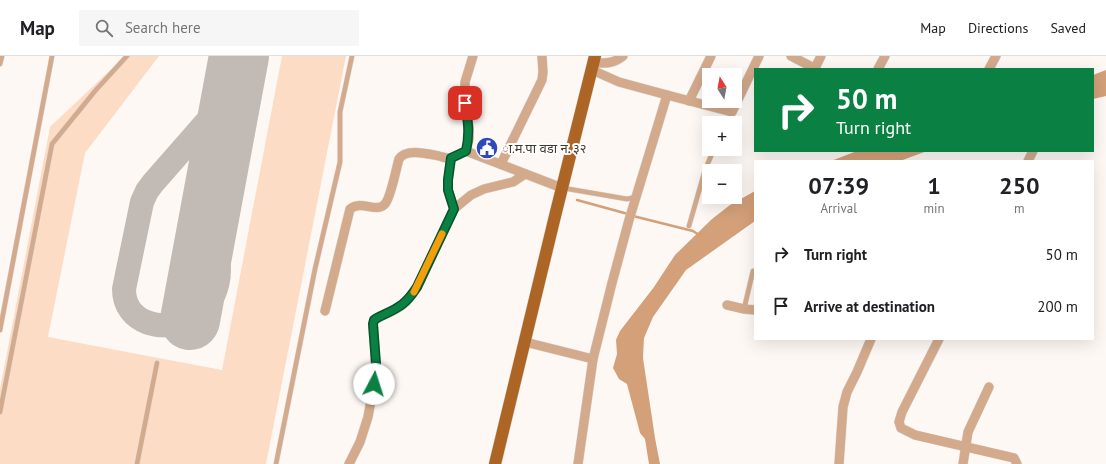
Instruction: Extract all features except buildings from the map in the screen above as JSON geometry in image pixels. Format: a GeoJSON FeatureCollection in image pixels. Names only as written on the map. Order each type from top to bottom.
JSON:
{"type":"FeatureCollection","features":[{"type":"Feature","properties":{"kind":"main road"},"geometry":{"type":"LineString","coordinates":[[495,464],[594,63]]}},
{"type":"Feature","properties":{"kind":"street"},"geometry":{"type":"LineString","coordinates":[[466,151],[469,140],[469,128],[465,103],[465,82],[473,56]]}},
{"type":"Feature","properties":{"kind":"street"},"geometry":{"type":"LineString","coordinates":[[501,164],[542,80],[542,56]]}},
{"type":"Feature","properties":{"kind":"street"},"geometry":{"type":"LineString","coordinates":[[594,63],[609,63],[624,56]]}},
{"type":"Feature","properties":{"kind":"street"},"geometry":{"type":"LineString","coordinates":[[689,101],[711,56]]}},
{"type":"Feature","properties":{"kind":"street"},"geometry":{"type":"LineString","coordinates":[[594,63],[619,82],[667,96],[732,112],[759,56]]}},
{"type":"Feature","properties":{"kind":"street"},"geometry":{"type":"LineString","coordinates":[[791,56],[814,68]]}},
{"type":"Feature","properties":{"kind":"street"},"geometry":{"type":"LineString","coordinates":[[816,68],[821,56]]}},
{"type":"Feature","properties":{"kind":"street"},"geometry":{"type":"LineString","coordinates":[[879,68],[885,56]]}},
{"type":"Feature","properties":{"kind":"street"},"geometry":{"type":"LineString","coordinates":[[990,68],[996,56]]}},
{"type":"Feature","properties":{"kind":"street"},"geometry":{"type":"LineString","coordinates":[[578,464],[593,358],[635,200],[667,96]]}},
{"type":"Feature","properties":{"kind":"street"},"geometry":{"type":"LineString","coordinates":[[325,311],[350,209],[359,205],[374,208],[381,207],[385,204],[389,197],[401,155],[420,153],[451,158],[466,151],[562,188]]}},
{"type":"Feature","properties":{"kind":"street"},"geometry":{"type":"LineString","coordinates":[[451,158],[448,190],[454,209]]}},
{"type":"Feature","properties":{"kind":"street"},"geometry":{"type":"LineString","coordinates":[[349,464],[360,442],[368,417],[374,384],[376,364],[374,320],[404,304],[411,297],[454,209],[470,194],[513,182],[524,174]]}},
{"type":"Feature","properties":{"kind":"street"},"geometry":{"type":"LineString","coordinates":[[728,304],[744,309],[754,310]]}},
{"type":"Feature","properties":{"kind":"street"},"geometry":{"type":"LineString","coordinates":[[839,464],[843,407],[847,392],[861,365],[871,340]]}},
{"type":"Feature","properties":{"kind":"street"},"geometry":{"type":"LineString","coordinates":[[938,340],[902,412],[899,422],[901,428],[915,435],[1014,458],[1017,464]]}},
{"type":"Feature","properties":{"kind":"street"},"geometry":{"type":"LineString","coordinates":[[525,342],[593,358]]}},
{"type":"Feature","properties":{"kind":"street"},"geometry":{"type":"LineString","coordinates":[[962,464],[968,432],[990,387]]}},
{"type":"Feature","properties":{"kind":"lane"},"geometry":{"type":"LineString","coordinates":[[0,64],[2,56]]}},
{"type":"Feature","properties":{"kind":"lane"},"geometry":{"type":"LineString","coordinates":[[0,330],[52,56]]}},
{"type":"Feature","properties":{"kind":"lane"},"geometry":{"type":"LineString","coordinates":[[0,412],[52,144],[95,91],[127,56]]}},
{"type":"Feature","properties":{"kind":"lane"},"geometry":{"type":"LineString","coordinates":[[276,464],[315,269],[340,162],[340,112],[352,56]]}},
{"type":"Feature","properties":{"kind":"lane"},"geometry":{"type":"LineString","coordinates":[[730,116],[732,112]]}},
{"type":"Feature","properties":{"kind":"lane"},"geometry":{"type":"LineString","coordinates":[[689,226],[705,170],[711,156]]}},
{"type":"Feature","properties":{"kind":"lane"},"geometry":{"type":"LineString","coordinates":[[562,188],[635,200]]}},
{"type":"Feature","properties":{"kind":"lane"},"geometry":{"type":"LineString","coordinates":[[744,309],[753,271]]}},
{"type":"Feature","properties":{"kind":"lane"},"geometry":{"type":"LineString","coordinates":[[137,464],[157,363]]}},
{"type":"Feature","properties":{"kind":"shaded area"},"geometry":{"type":"Polygon","coordinates":[[[125,56],[159,56],[85,153],[48,337],[222,370],[282,56],[346,56],[266,464],[0,464],[0,389],[50,127],[125,56]]]}},
{"type":"Feature","properties":{"kind":"shaded area"},"geometry":{"type":"Polygon","coordinates":[[[1106,70],[1106,96],[1094,99],[1094,75],[1106,70]]]}},
{"type":"Feature","properties":{"kind":"shaded area"},"geometry":{"type":"Polygon","coordinates":[[[854,152],[924,152],[903,160],[834,160],[854,152]]]}},
{"type":"Feature","properties":{"kind":"shaded area"},"geometry":{"type":"Polygon","coordinates":[[[754,192],[754,222],[686,270],[653,317],[644,338],[643,358],[660,464],[649,464],[645,439],[640,433],[627,384],[619,379],[613,368],[617,354],[616,340],[620,331],[654,287],[675,255],[712,219],[732,204],[742,204],[742,198],[754,192]]]}},
{"type":"Feature","properties":{"kind":"waterway"},"geometry":{"type":"LineString","coordinates":[[577,200],[628,214]]}},
{"type":"Feature","properties":{"kind":"waterway"},"geometry":{"type":"LineString","coordinates":[[633,216],[693,231],[699,235]]}},
{"type":"Feature","properties":{"kind":"taxiway"},"geometry":{"type":"LineString","coordinates":[[210,216],[210,235],[219,269],[217,286],[209,303],[197,315],[180,323],[158,325],[138,318],[126,301],[124,289],[142,202],[153,183],[224,102],[236,76]]}},
{"type":"Feature","properties":{"kind":"runway"},"geometry":{"type":"LineString","coordinates":[[190,320],[239,56]]}},
{"type":"Feature","properties":{"kind":"slow traffic"},"geometry":{"type":"LineString","coordinates":[[414,292],[442,234]]}},
{"type":"Feature","properties":{"kind":"place","name":"ा.म.पा वडा न. ३२"},"geometry":{"type":"Point","coordinates":[487,148]}},
{"type":"Feature","properties":{"kind":"route"},"geometry":{"type":"LineString","coordinates":[[374,384],[376,364],[374,320],[404,304],[411,297],[454,209],[448,190],[449,170],[451,158],[466,151],[469,140],[469,128],[465,103]]}}]}
